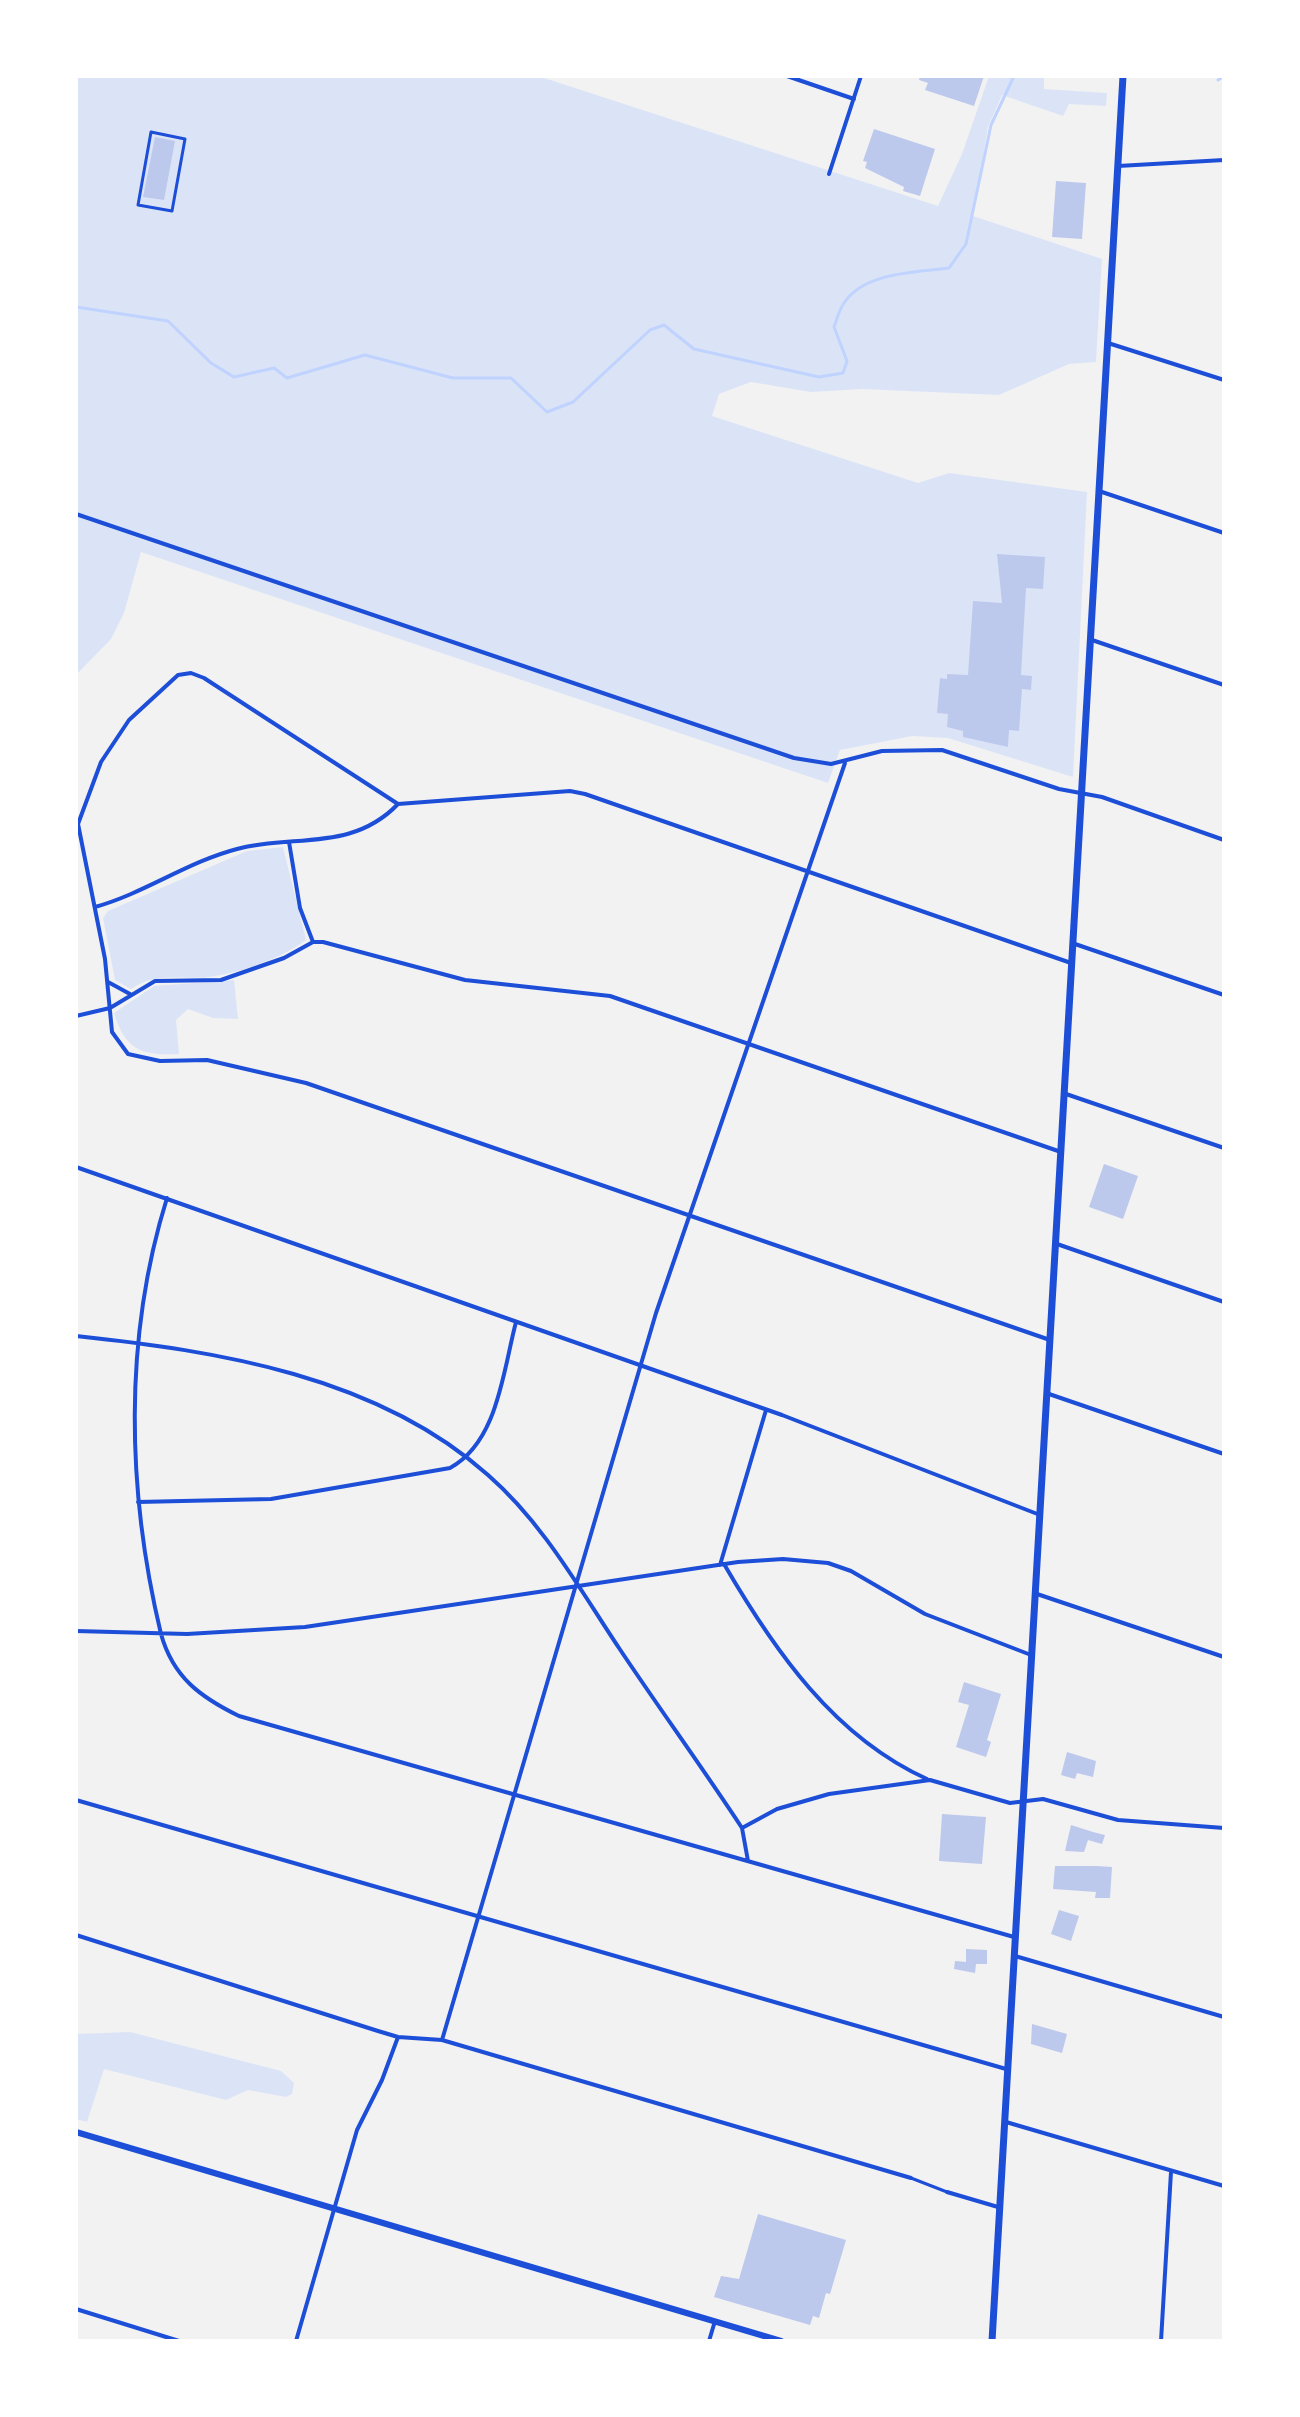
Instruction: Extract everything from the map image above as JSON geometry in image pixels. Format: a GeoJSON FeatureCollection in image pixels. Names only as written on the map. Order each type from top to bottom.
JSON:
{"type":"FeatureCollection","features":[{"type":"Feature","properties":{"kind":"main road"},"geometry":{"type":"LineString","coordinates":[[992,2341],[1123,76]]}},
{"type":"Feature","properties":{"kind":"main road"},"geometry":{"type":"LineString","coordinates":[[76,2132],[781,2341]]}},
{"type":"Feature","properties":{"kind":"street"},"geometry":{"type":"LineString","coordinates":[[787,76],[854,99]]}},
{"type":"Feature","properties":{"kind":"street"},"geometry":{"type":"LineString","coordinates":[[829,174],[861,76]]}},
{"type":"Feature","properties":{"kind":"street"},"geometry":{"type":"LineString","coordinates":[[151,132],[185,139],[172,211],[138,205],[151,132]]}},
{"type":"Feature","properties":{"kind":"street"},"geometry":{"type":"LineString","coordinates":[[1118,166],[1224,160]]}},
{"type":"Feature","properties":{"kind":"street"},"geometry":{"type":"LineString","coordinates":[[1108,343],[1224,380]]}},
{"type":"Feature","properties":{"kind":"street"},"geometry":{"type":"LineString","coordinates":[[1099,491],[1224,533]]}},
{"type":"Feature","properties":{"kind":"street"},"geometry":{"type":"LineString","coordinates":[[76,514],[794,758],[845,763],[882,751],[928,748],[1059,789],[1083,793],[1224,840]]}},
{"type":"Feature","properties":{"kind":"street"},"geometry":{"type":"LineString","coordinates":[[1092,640],[1224,685]]}},
{"type":"Feature","properties":{"kind":"street"},"geometry":{"type":"LineString","coordinates":[[1052,1340],[306,1083],[207,1060],[139,1059],[119,1045],[112,1032],[108,982],[79,837],[82,812],[113,740],[166,683],[178,675],[191,673],[204,678],[398,804],[570,791],[1073,964]]}},
{"type":"Feature","properties":{"kind":"street"},"geometry":{"type":"LineString","coordinates":[[442,2040],[641,1365],[845,763]]}},
{"type":"Feature","properties":{"kind":"street"},"geometry":{"type":"LineString","coordinates":[[95,907],[133,895],[188,867],[238,848],[327,840],[346,835],[388,814],[398,804]]}},
{"type":"Feature","properties":{"kind":"street"},"geometry":{"type":"LineString","coordinates":[[289,842],[300,908],[313,942]]}},
{"type":"Feature","properties":{"kind":"street"},"geometry":{"type":"LineString","coordinates":[[76,1016],[110,1008],[155,981],[221,980],[284,958],[313,942],[465,980],[610,996],[1063,1153]]}},
{"type":"Feature","properties":{"kind":"street"},"geometry":{"type":"LineString","coordinates":[[1075,944],[1224,995]]}},
{"type":"Feature","properties":{"kind":"street"},"geometry":{"type":"LineString","coordinates":[[108,982],[130,994]]}},
{"type":"Feature","properties":{"kind":"street"},"geometry":{"type":"LineString","coordinates":[[1066,1094],[1224,1148]]}},
{"type":"Feature","properties":{"kind":"street"},"geometry":{"type":"LineString","coordinates":[[76,1167],[766,1410],[1042,1516]]}},
{"type":"Feature","properties":{"kind":"street"},"geometry":{"type":"LineString","coordinates":[[167,1198],[136,1342],[138,1502],[161,1634],[166,1651],[189,1687],[239,1716],[1016,1938]]}},
{"type":"Feature","properties":{"kind":"street"},"geometry":{"type":"LineString","coordinates":[[1057,1244],[1224,1302]]}},
{"type":"Feature","properties":{"kind":"street"},"geometry":{"type":"LineString","coordinates":[[138,1502],[222,1502],[314,1494],[430,1474],[468,1458],[485,1433],[517,1322]]}},
{"type":"Feature","properties":{"kind":"street"},"geometry":{"type":"LineString","coordinates":[[76,1336],[136,1342],[242,1360],[301,1377],[390,1412],[468,1458],[519,1504],[576,1585],[742,1828],[748,1861]]}},
{"type":"Feature","properties":{"kind":"street"},"geometry":{"type":"LineString","coordinates":[[1049,1394],[1224,1454]]}},
{"type":"Feature","properties":{"kind":"street"},"geometry":{"type":"LineString","coordinates":[[766,1410],[722,1564],[793,1671],[857,1734],[930,1780],[1010,1803],[1043,1799],[1109,1818],[1151,1825],[1224,1828]]}},
{"type":"Feature","properties":{"kind":"street"},"geometry":{"type":"LineString","coordinates":[[76,1631],[237,1633],[305,1627],[722,1564],[783,1559],[828,1563],[851,1571],[925,1614],[1033,1656]]}},
{"type":"Feature","properties":{"kind":"street"},"geometry":{"type":"LineString","coordinates":[[1037,1594],[1224,1657]]}},
{"type":"Feature","properties":{"kind":"street"},"geometry":{"type":"LineString","coordinates":[[742,1828],[777,1809],[829,1794],[930,1780]]}},
{"type":"Feature","properties":{"kind":"street"},"geometry":{"type":"LineString","coordinates":[[76,1800],[1008,2069]]}},
{"type":"Feature","properties":{"kind":"street"},"geometry":{"type":"LineString","coordinates":[[76,1935],[196,1970],[256,1995],[398,2037],[442,2040],[911,2178],[1000,2208]]}},
{"type":"Feature","properties":{"kind":"street"},"geometry":{"type":"LineString","coordinates":[[1015,1956],[1224,2017]]}},
{"type":"Feature","properties":{"kind":"street"},"geometry":{"type":"LineString","coordinates":[[296,2341],[357,2130],[382,2080],[398,2037]]}},
{"type":"Feature","properties":{"kind":"street"},"geometry":{"type":"LineString","coordinates":[[1006,2122],[1224,2186]]}},
{"type":"Feature","properties":{"kind":"street"},"geometry":{"type":"LineString","coordinates":[[1161,2341],[1171,2171]]}},
{"type":"Feature","properties":{"kind":"street"},"geometry":{"type":"LineString","coordinates":[[76,2309],[179,2341]]}},
{"type":"Feature","properties":{"kind":"street"},"geometry":{"type":"LineString","coordinates":[[709,2341],[715,2321]]}},
{"type":"Feature","properties":{"kind":"shaded area"},"geometry":{"type":"Polygon","coordinates":[[[76,76],[538,76],[938,206],[962,154],[989,76],[1044,76],[1044,89],[1107,93],[1106,106],[1069,104],[1063,116],[1002,95],[988,127],[973,216],[1102,259],[1096,362],[1069,364],[999,395],[862,389],[811,392],[751,382],[719,394],[712,416],[918,483],[949,473],[1087,492],[1073,777],[948,738],[912,736],[840,750],[828,783],[141,552],[124,613],[111,639],[76,675],[76,76]]]}},
{"type":"Feature","properties":{"kind":"shaded area"},"geometry":{"type":"Polygon","coordinates":[[[283,847],[306,940],[272,959],[221,975],[150,980],[131,989],[115,980],[103,918],[108,911],[247,851],[283,847]]]}},
{"type":"Feature","properties":{"kind":"shaded area"},"geometry":{"type":"Polygon","coordinates":[[[234,980],[238,1019],[213,1018],[188,1009],[176,1020],[179,1054],[155,1054],[137,1048],[124,1035],[114,1013],[154,986],[234,980]]]}},
{"type":"Feature","properties":{"kind":"shaded area"},"geometry":{"type":"Polygon","coordinates":[[[130,2032],[281,2071],[294,2083],[292,2094],[286,2097],[248,2090],[226,2100],[104,2069],[87,2122],[76,2119],[76,2034],[130,2032]]]}},
{"type":"Feature","properties":{"kind":"building"},"geometry":{"type":"Polygon","coordinates":[[[920,76],[984,76],[974,106],[925,90],[928,83],[919,80],[920,76]]]}},
{"type":"Feature","properties":{"kind":"building"},"geometry":{"type":"Polygon","coordinates":[[[874,129],[935,149],[920,196],[903,191],[904,187],[865,168],[867,162],[863,161],[874,129]]]}},
{"type":"Feature","properties":{"kind":"building"},"geometry":{"type":"Polygon","coordinates":[[[155,137],[175,141],[164,200],[143,197],[155,137]]]}},
{"type":"Feature","properties":{"kind":"building"},"geometry":{"type":"Polygon","coordinates":[[[1056,181],[1086,183],[1082,239],[1052,237],[1056,181]]]}},
{"type":"Feature","properties":{"kind":"building"},"geometry":{"type":"Polygon","coordinates":[[[997,554],[1045,557],[1043,589],[1026,588],[1021,675],[1032,676],[1031,690],[1022,689],[1019,731],[1009,730],[1008,747],[963,737],[963,731],[947,727],[948,714],[937,713],[940,678],[947,679],[947,674],[968,675],[973,601],[1002,603],[997,554]]]}},
{"type":"Feature","properties":{"kind":"building"},"geometry":{"type":"Polygon","coordinates":[[[1104,1164],[1138,1176],[1123,1219],[1089,1207],[1104,1164]]]}},
{"type":"Feature","properties":{"kind":"building"},"geometry":{"type":"Polygon","coordinates":[[[964,1682],[1001,1694],[987,1740],[991,1742],[986,1757],[956,1747],[969,1705],[958,1702],[964,1682]]]}},
{"type":"Feature","properties":{"kind":"building"},"geometry":{"type":"Polygon","coordinates":[[[1067,1752],[1096,1761],[1093,1777],[1077,1773],[1075,1779],[1061,1775],[1067,1752]]]}},
{"type":"Feature","properties":{"kind":"building"},"geometry":{"type":"Polygon","coordinates":[[[942,1814],[986,1817],[982,1864],[939,1861],[942,1814]]]}},
{"type":"Feature","properties":{"kind":"building"},"geometry":{"type":"Polygon","coordinates":[[[1071,1825],[1105,1835],[1102,1844],[1088,1840],[1084,1852],[1065,1851],[1071,1825]]]}},
{"type":"Feature","properties":{"kind":"building"},"geometry":{"type":"Polygon","coordinates":[[[1055,1866],[1112,1867],[1110,1898],[1095,1898],[1096,1892],[1053,1889],[1055,1866]]]}},
{"type":"Feature","properties":{"kind":"building"},"geometry":{"type":"Polygon","coordinates":[[[1059,1910],[1079,1916],[1071,1941],[1051,1934],[1059,1910]]]}},
{"type":"Feature","properties":{"kind":"building"},"geometry":{"type":"Polygon","coordinates":[[[966,1949],[987,1950],[987,1964],[976,1964],[975,1973],[954,1969],[955,1961],[966,1962],[966,1949]]]}},
{"type":"Feature","properties":{"kind":"building"},"geometry":{"type":"Polygon","coordinates":[[[1032,2024],[1067,2034],[1062,2053],[1031,2044],[1032,2024]]]}},
{"type":"Feature","properties":{"kind":"building"},"geometry":{"type":"Polygon","coordinates":[[[758,2214],[846,2240],[830,2294],[826,2293],[819,2318],[813,2316],[810,2325],[714,2297],[721,2276],[739,2279],[758,2214]]]}},
{"type":"Feature","properties":{"kind":"waterway"},"geometry":{"type":"LineString","coordinates":[[76,307],[168,321],[211,363],[234,377],[274,368],[287,378],[365,355],[453,378],[511,378],[547,412],[573,402],[650,330],[664,325],[694,349],[819,377],[843,373],[847,361],[834,327],[842,306],[853,293],[864,285],[892,275],[949,268],[966,244],[991,125],[1014,76]]}},
{"type":"Feature","properties":{"kind":"waterway"},"geometry":{"type":"LineString","coordinates":[[1218,80],[1224,76]]}}]}
